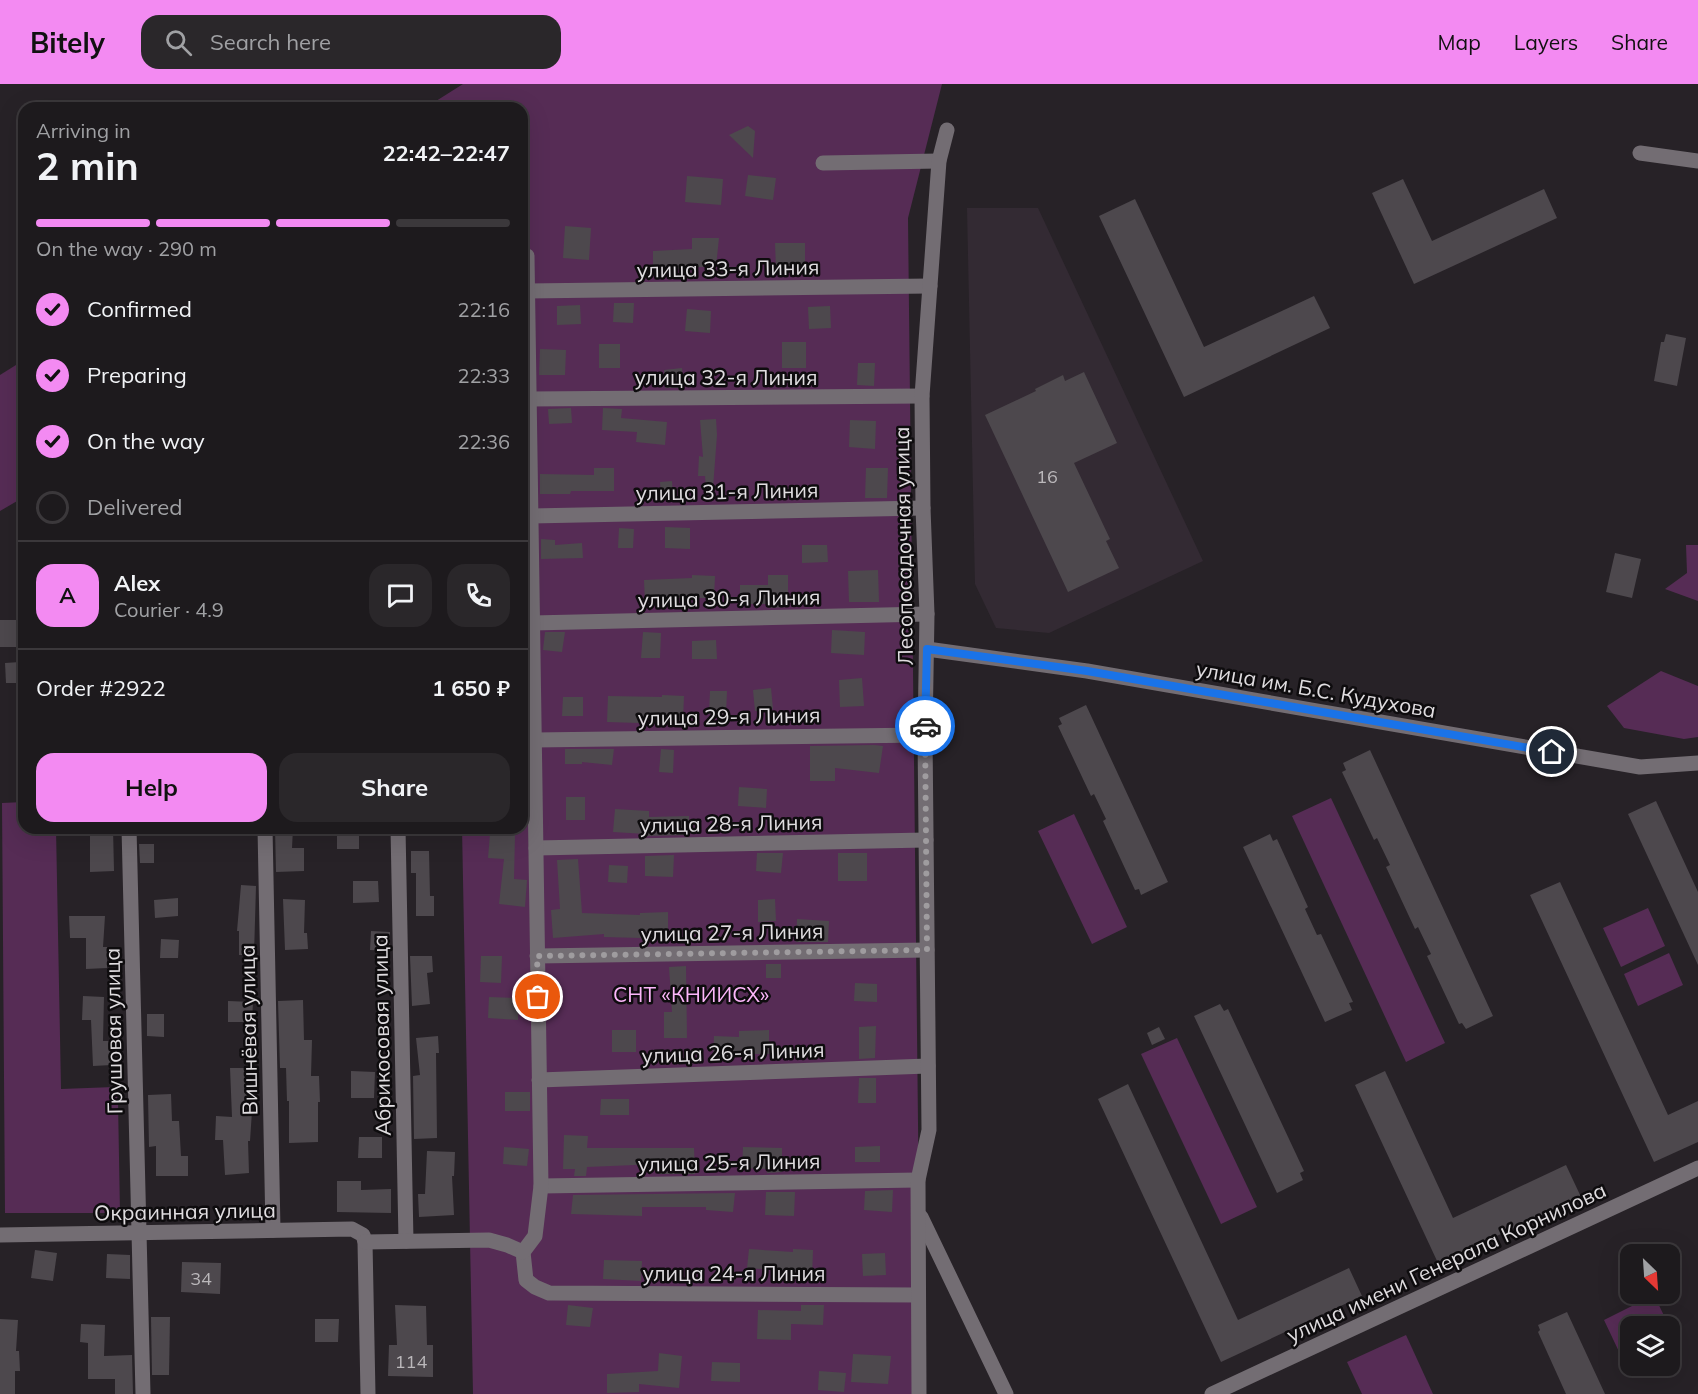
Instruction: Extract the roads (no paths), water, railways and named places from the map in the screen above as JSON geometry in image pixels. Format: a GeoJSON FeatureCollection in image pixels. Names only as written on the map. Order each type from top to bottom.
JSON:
{"type":"FeatureCollection","features":[{"type":"Feature","properties":{"kind":"street","name":"Лесопосадочная улица"},"geometry":{"type":"LineString","coordinates":[[919,1394],[918,1180],[929,1130],[925,735],[927,614],[922,396],[939,161],[947,130]]}},
{"type":"Feature","properties":{"kind":"street"},"geometry":{"type":"LineString","coordinates":[[1640,153],[1698,161]]}},
{"type":"Feature","properties":{"kind":"street"},"geometry":{"type":"LineString","coordinates":[[824,163],[939,161]]}},
{"type":"Feature","properties":{"kind":"street","name":"улица 33-я Линия"},"geometry":{"type":"LineString","coordinates":[[528,291],[930,286]]}},
{"type":"Feature","properties":{"kind":"street"},"geometry":{"type":"LineString","coordinates":[[368,1394],[365,1242],[489,1240],[523,1252],[535,1236],[541,1186],[528,345]]}},
{"type":"Feature","properties":{"kind":"street","name":"улица 32-я Линия"},"geometry":{"type":"LineString","coordinates":[[529,399],[922,396]]}},
{"type":"Feature","properties":{"kind":"street","name":"улица 31-я Линия"},"geometry":{"type":"LineString","coordinates":[[531,516],[923,508]]}},
{"type":"Feature","properties":{"kind":"street","name":"улица 30-я Линия"},"geometry":{"type":"LineString","coordinates":[[532,623],[927,614]]}},
{"type":"Feature","properties":{"kind":"street","name":"улица им. Б.С. Кудухова"},"geometry":{"type":"LineString","coordinates":[[927,649],[1087,671],[1641,767],[1698,763]]}},
{"type":"Feature","properties":{"kind":"street","name":"улица 29-я Линия"},"geometry":{"type":"LineString","coordinates":[[534,740],[925,735]]}},
{"type":"Feature","properties":{"kind":"street","name":"Грушовая улица"},"geometry":{"type":"LineString","coordinates":[[129,834],[143,1394]]}},
{"type":"Feature","properties":{"kind":"street","name":"Вишнёвая улица"},"geometry":{"type":"LineString","coordinates":[[265,834],[273,1230]]}},
{"type":"Feature","properties":{"kind":"street","name":"Абрикосовая улица"},"geometry":{"type":"LineString","coordinates":[[398,834],[405,1241]]}},
{"type":"Feature","properties":{"kind":"street","name":"улица 28-я Линия"},"geometry":{"type":"LineString","coordinates":[[536,848],[926,840]]}},
{"type":"Feature","properties":{"kind":"street","name":"улица 27-я Линия"},"geometry":{"type":"LineString","coordinates":[[537,956],[927,950]]}},
{"type":"Feature","properties":{"kind":"street","name":"улица 26-я Линия"},"geometry":{"type":"LineString","coordinates":[[540,1080],[928,1066]]}},
{"type":"Feature","properties":{"kind":"street","name":"улица имени Генерала Корнилова"},"geometry":{"type":"LineString","coordinates":[[1212,1394],[1698,1168]]}},
{"type":"Feature","properties":{"kind":"street","name":"улица 25-я Линия"},"geometry":{"type":"LineString","coordinates":[[541,1186],[918,1180]]}},
{"type":"Feature","properties":{"kind":"street"},"geometry":{"type":"LineString","coordinates":[[918,1212],[1006,1394]]}},
{"type":"Feature","properties":{"kind":"street","name":"Окраинная улица"},"geometry":{"type":"LineString","coordinates":[[0,1235],[352,1229],[363,1235],[365,1242]]}},
{"type":"Feature","properties":{"kind":"street","name":"улица 24-я Линия"},"geometry":{"type":"LineString","coordinates":[[523,1252],[526,1280],[549,1293],[918,1295]]}},
{"type":"Feature","properties":{"kind":"park label","name":"СНТ «КНИИСХ»"},"geometry":{"type":"Point","coordinates":[691,994]}}]}
